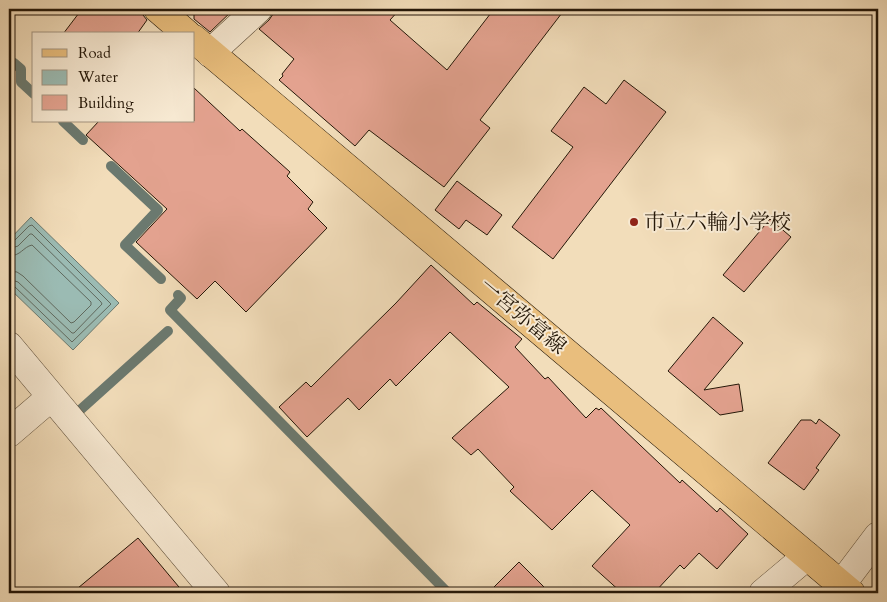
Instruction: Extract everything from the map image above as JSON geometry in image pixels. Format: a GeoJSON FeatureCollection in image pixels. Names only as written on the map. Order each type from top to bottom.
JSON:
{"type":"FeatureCollection","features":[{"type":"Feature","properties":{"kind":"main road"},"geometry":{"type":"LineString","coordinates":[[158,9],[185,32]]}},
{"type":"Feature","properties":{"kind":"main road","name":"一宮弥富線"},"geometry":{"type":"LineString","coordinates":[[202,46],[846,589]]}},
{"type":"Feature","properties":{"kind":"street"},"geometry":{"type":"LineString","coordinates":[[202,46],[258,9]]}},
{"type":"Feature","properties":{"kind":"street"},"geometry":{"type":"LineString","coordinates":[[9,346],[216,593]]}},
{"type":"Feature","properties":{"kind":"street"},"geometry":{"type":"LineString","coordinates":[[9,433],[51,397]]}},
{"type":"Feature","properties":{"kind":"street"},"geometry":{"type":"LineString","coordinates":[[846,589],[878,536]]}},
{"type":"Feature","properties":{"kind":"street"},"geometry":{"type":"LineString","coordinates":[[763,593],[807,556]]}},
{"type":"Feature","properties":{"kind":"water"},"geometry":{"type":"Polygon","coordinates":[[[31,217],[119,303],[73,350],[9,288],[9,240],[31,217]]]}},
{"type":"Feature","properties":{"kind":"building"},"geometry":{"type":"Polygon","coordinates":[[[82,9],[143,9],[143,15],[147,20],[138,32],[65,32],[82,9]]]}},
{"type":"Feature","properties":{"kind":"building"},"geometry":{"type":"Polygon","coordinates":[[[194,9],[234,9],[210,32],[194,19],[194,9]]]}},
{"type":"Feature","properties":{"kind":"building"},"geometry":{"type":"Polygon","coordinates":[[[273,9],[400,9],[390,20],[447,70],[494,9],[565,9],[480,120],[490,128],[444,187],[369,130],[355,146],[279,80],[294,59],[259,29],[269,20],[273,14],[273,9]]]}},
{"type":"Feature","properties":{"kind":"building"},"geometry":{"type":"Polygon","coordinates":[[[624,80],[666,112],[553,259],[512,227],[573,147],[551,131],[584,87],[606,104],[624,80]]]}},
{"type":"Feature","properties":{"kind":"building"},"geometry":{"type":"Polygon","coordinates":[[[195,89],[240,131],[242,129],[290,172],[287,176],[313,202],[308,209],[327,228],[246,312],[215,281],[197,299],[136,242],[167,209],[86,135],[98,122],[195,122],[195,89]]]}},
{"type":"Feature","properties":{"kind":"building"},"geometry":{"type":"Polygon","coordinates":[[[457,181],[502,215],[487,235],[466,220],[459,229],[435,210],[457,181]]]}},
{"type":"Feature","properties":{"kind":"building"},"geometry":{"type":"Polygon","coordinates":[[[770,219],[791,237],[744,292],[723,275],[770,219]]]}},
{"type":"Feature","properties":{"kind":"building"},"geometry":{"type":"Polygon","coordinates":[[[431,265],[474,305],[477,302],[522,339],[515,347],[545,379],[548,377],[586,418],[596,408],[599,410],[601,408],[680,483],[682,480],[717,512],[720,508],[748,534],[717,569],[699,553],[684,569],[680,565],[654,593],[622,593],[592,566],[630,525],[592,490],[552,530],[510,491],[514,487],[478,449],[471,455],[452,438],[509,387],[450,332],[396,386],[390,379],[359,410],[348,398],[307,437],[279,407],[306,382],[311,387],[396,303],[431,265]]]}},
{"type":"Feature","properties":{"kind":"building"},"geometry":{"type":"Polygon","coordinates":[[[713,317],[743,343],[704,390],[739,384],[743,411],[720,415],[668,371],[713,317]]]}},
{"type":"Feature","properties":{"kind":"building"},"geometry":{"type":"Polygon","coordinates":[[[819,419],[840,435],[816,468],[819,470],[804,490],[768,463],[801,420],[811,420],[816,424],[819,419]]]}},
{"type":"Feature","properties":{"kind":"building"},"geometry":{"type":"Polygon","coordinates":[[[138,538],[184,593],[72,593],[138,538]]]}},
{"type":"Feature","properties":{"kind":"building"},"geometry":{"type":"Polygon","coordinates":[[[519,562],[550,593],[488,593],[519,562]]]}},
{"type":"Feature","properties":{"kind":"waterway"},"geometry":{"type":"LineString","coordinates":[[14,63],[21,69],[21,82],[32,92]]}},
{"type":"Feature","properties":{"kind":"waterway"},"geometry":{"type":"LineString","coordinates":[[64,122],[83,140]]}},
{"type":"Feature","properties":{"kind":"waterway"},"geometry":{"type":"LineString","coordinates":[[111,166],[158,210],[125,245],[161,279]]}},
{"type":"Feature","properties":{"kind":"waterway"},"geometry":{"type":"LineString","coordinates":[[178,295],[181,298],[170,310],[448,593]]}},
{"type":"Feature","properties":{"kind":"waterway"},"geometry":{"type":"LineString","coordinates":[[79,411],[168,331]]}},
{"type":"Feature","properties":{"kind":"place","name":"市立六輪小学校"},"geometry":{"type":"Point","coordinates":[634,222]}}]}
